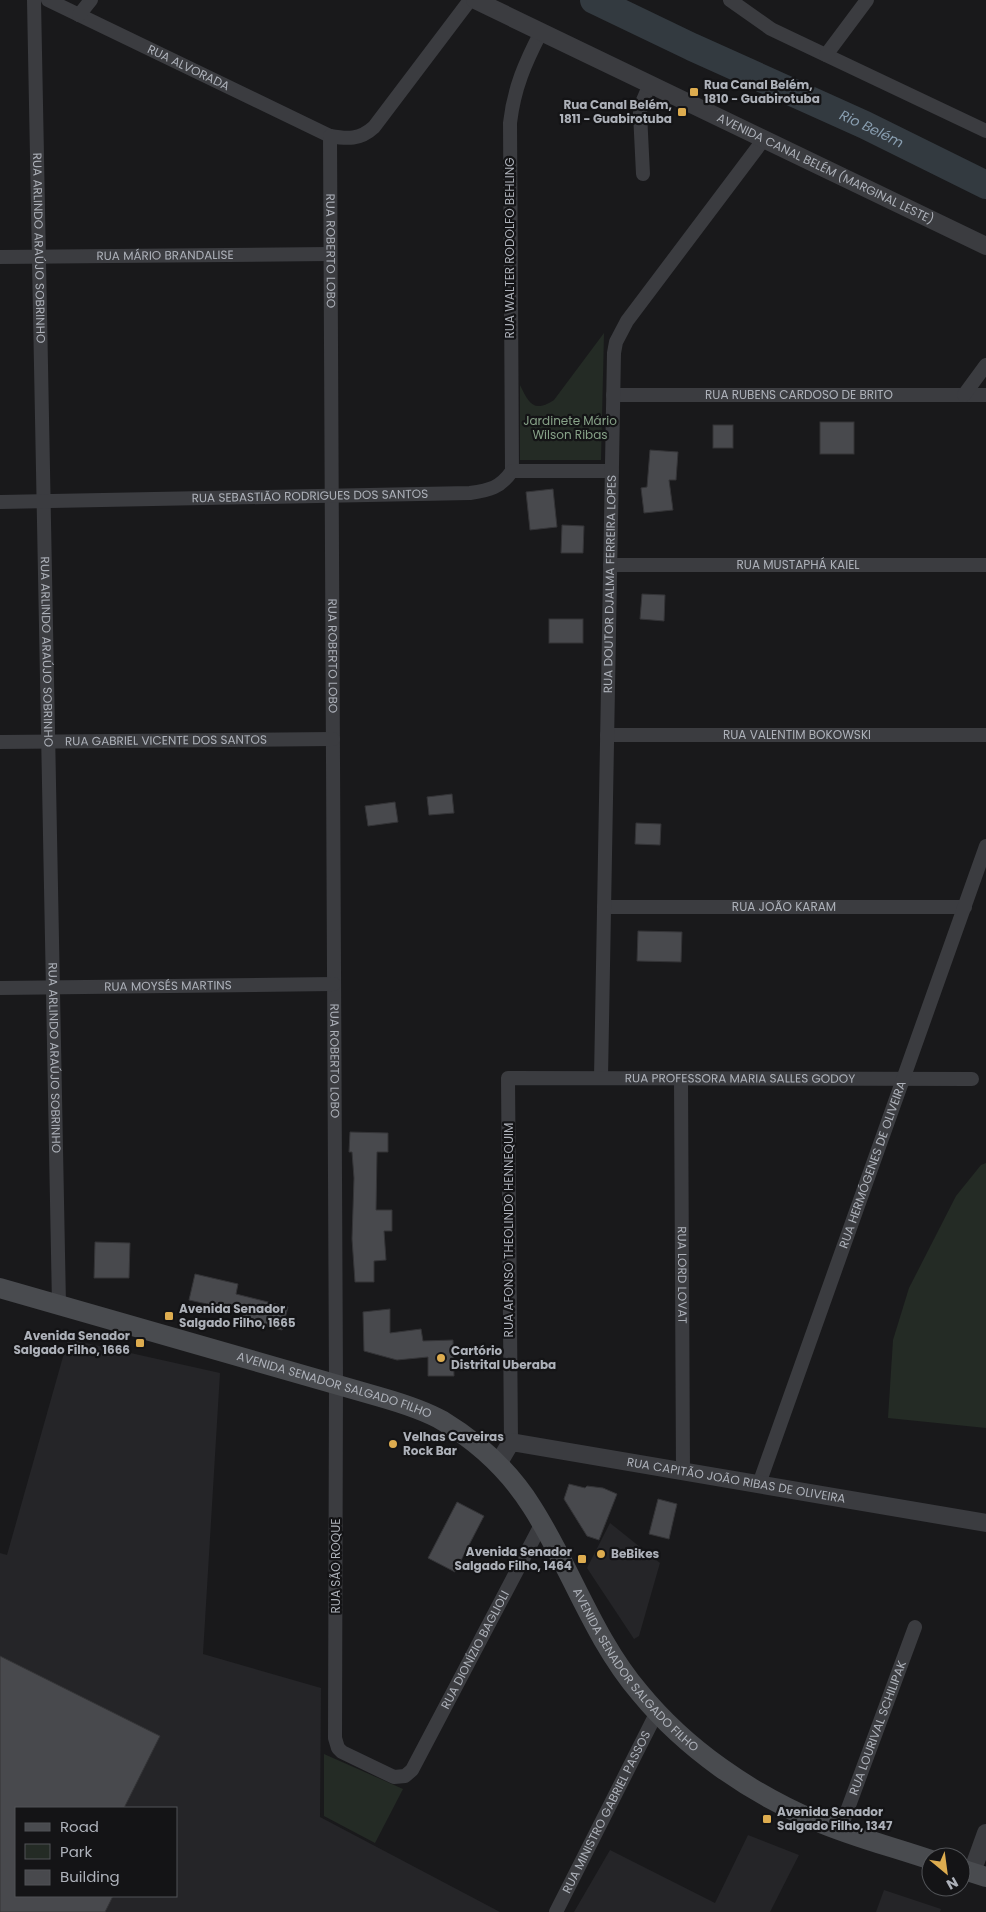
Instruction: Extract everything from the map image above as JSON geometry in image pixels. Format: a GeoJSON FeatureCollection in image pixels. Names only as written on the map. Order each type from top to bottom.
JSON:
{"type":"FeatureCollection","features":[{"type":"Feature","properties":{"kind":"main road","name":"AVENIDA SENADOR SALGADO FILHO"},"geometry":{"type":"LineString","coordinates":[[0,1288],[403,1404],[441,1420],[470,1439],[498,1464],[522,1492],[542,1523],[612,1656],[640,1694],[657,1712],[697,1748],[742,1782],[791,1809],[840,1830],[921,1857]]}},
{"type":"Feature","properties":{"kind":"street","name":"RUA ARLINDO ARAÚJO SOBRINHO"},"geometry":{"type":"LineString","coordinates":[[34,0],[59,1305]]}},
{"type":"Feature","properties":{"kind":"street","name":"RUA ALVORADA"},"geometry":{"type":"LineString","coordinates":[[48,0],[330,136]]}},
{"type":"Feature","properties":{"kind":"street"},"geometry":{"type":"LineString","coordinates":[[79,15],[91,0]]}},
{"type":"Feature","properties":{"kind":"street"},"geometry":{"type":"LineString","coordinates":[[330,136],[350,138],[368,133],[470,0]]}},
{"type":"Feature","properties":{"kind":"street","name":"AVENIDA CANAL BELÉM (MARGINAL LESTE)"},"geometry":{"type":"LineString","coordinates":[[475,0],[986,246]]}},
{"type":"Feature","properties":{"kind":"street"},"geometry":{"type":"LineString","coordinates":[[730,0],[771,28],[986,131]]}},
{"type":"Feature","properties":{"kind":"street"},"geometry":{"type":"LineString","coordinates":[[826,55],[867,0]]}},
{"type":"Feature","properties":{"kind":"street","name":"RUA WALTER RODOLFO BEHLING"},"geometry":{"type":"LineString","coordinates":[[512,471],[510,123],[516,88],[522,70],[541,32]]}},
{"type":"Feature","properties":{"kind":"street"},"geometry":{"type":"LineString","coordinates":[[643,174],[640,113],[641,105],[650,84]]}},
{"type":"Feature","properties":{"kind":"street","name":"RUA ROBERTO LOBO"},"geometry":{"type":"LineString","coordinates":[[330,136],[336,1384]]}},
{"type":"Feature","properties":{"kind":"street","name":"RUA DOUTOR DJALMA FERREIRA LOPES"},"geometry":{"type":"LineString","coordinates":[[601,1078],[613,395],[616,342],[627,321],[764,139]]}},
{"type":"Feature","properties":{"kind":"street","name":"RUA MÁRIO BRANDALISE"},"geometry":{"type":"LineString","coordinates":[[0,257],[330,254]]}},
{"type":"Feature","properties":{"kind":"street"},"geometry":{"type":"LineString","coordinates":[[964,395],[986,365]]}},
{"type":"Feature","properties":{"kind":"street","name":"RUA RUBENS CARDOSO DE BRITO"},"geometry":{"type":"LineString","coordinates":[[613,395],[986,396]]}},
{"type":"Feature","properties":{"kind":"street"},"geometry":{"type":"LineString","coordinates":[[512,471],[612,471]]}},
{"type":"Feature","properties":{"kind":"street","name":"RUA SEBASTIÃO RODRIGUES DOS SANTOS"},"geometry":{"type":"LineString","coordinates":[[0,502],[470,493],[498,486],[505,481],[512,471]]}},
{"type":"Feature","properties":{"kind":"street","name":"RUA MUSTAPHÁ KAIEL"},"geometry":{"type":"LineString","coordinates":[[610,565],[986,565]]}},
{"type":"Feature","properties":{"kind":"street","name":"RUA VALENTIM BOKOWSKI"},"geometry":{"type":"LineString","coordinates":[[607,735],[986,735]]}},
{"type":"Feature","properties":{"kind":"street","name":"RUA GABRIEL VICENTE DOS SANTOS"},"geometry":{"type":"LineString","coordinates":[[0,742],[333,739]]}},
{"type":"Feature","properties":{"kind":"street","name":"RUA HERMÓGENES DE OLIVEIRA"},"geometry":{"type":"LineString","coordinates":[[759,1484],[986,846]]}},
{"type":"Feature","properties":{"kind":"street","name":"RUA JOÃO KARAM"},"geometry":{"type":"LineString","coordinates":[[604,906],[965,907]]}},
{"type":"Feature","properties":{"kind":"street","name":"RUA MOYSÉS MARTINS"},"geometry":{"type":"LineString","coordinates":[[0,988],[334,984]]}},
{"type":"Feature","properties":{"kind":"street","name":"RUA PROFESSORA MARIA SALLES GODOY"},"geometry":{"type":"LineString","coordinates":[[508,1078],[972,1079]]}},
{"type":"Feature","properties":{"kind":"street","name":"RUA AFONSO THEOLINDO HENNEQUIM"},"geometry":{"type":"LineString","coordinates":[[508,1078],[511,1442]]}},
{"type":"Feature","properties":{"kind":"street","name":"RUA LORD LOVAT"},"geometry":{"type":"LineString","coordinates":[[681,1079],[682,1471]]}},
{"type":"Feature","properties":{"kind":"street","name":"RUA SÃO ROQUE"},"geometry":{"type":"LineString","coordinates":[[336,1384],[336,1738],[338,1748],[346,1754],[394,1777],[405,1776]]}},
{"type":"Feature","properties":{"kind":"street"},"geometry":{"type":"LineString","coordinates":[[498,1464],[511,1442]]}},
{"type":"Feature","properties":{"kind":"street","name":"RUA CAPITÃO JOÃO RIBAS DE OLIVEIRA"},"geometry":{"type":"LineString","coordinates":[[511,1442],[986,1523]]}},
{"type":"Feature","properties":{"kind":"street","name":"RUA DIONÍZIO BAGLIOLI"},"geometry":{"type":"LineString","coordinates":[[405,1776],[412,1770],[542,1523]]}},
{"type":"Feature","properties":{"kind":"street","name":"RUA LOURIVAL SCHILIPAK"},"geometry":{"type":"LineString","coordinates":[[840,1830],[915,1627]]}},
{"type":"Feature","properties":{"kind":"street","name":"RUA MINISTRO GABRIEL PASSOS"},"geometry":{"type":"LineString","coordinates":[[556,1912],[657,1712]]}},
{"type":"Feature","properties":{"kind":"street"},"geometry":{"type":"LineString","coordinates":[[973,1873],[986,1833]]}},
{"type":"Feature","properties":{"kind":"shaded area"},"geometry":{"type":"Polygon","coordinates":[[[68,1339],[220,1373],[203,1654],[321,1688],[320,1817],[500,1912],[0,1912],[0,1553],[7,1555],[68,1339]]]}},
{"type":"Feature","properties":{"kind":"shaded area"},"geometry":{"type":"Polygon","coordinates":[[[610,1523],[660,1563],[639,1636],[634,1639],[587,1568],[610,1523]]]}},
{"type":"Feature","properties":{"kind":"shaded area"},"geometry":{"type":"Polygon","coordinates":[[[748,1835],[799,1855],[770,1912],[574,1912],[610,1850],[715,1903],[748,1835]]]}},
{"type":"Feature","properties":{"kind":"shaded area"},"geometry":{"type":"Polygon","coordinates":[[[884,1890],[941,1909],[940,1912],[876,1912],[884,1890]]]}},
{"type":"Feature","properties":{"kind":"green space","name":"Jardinete Mário Wilson Ribas"},"geometry":{"type":"Polygon","coordinates":[[[604,333],[601,460],[520,460],[520,385],[529,402],[537,406],[542,406],[554,400],[604,333]]]}},
{"type":"Feature","properties":{"kind":"green space"},"geometry":{"type":"Polygon","coordinates":[[[986,1163],[986,1428],[888,1418],[893,1340],[909,1288],[956,1196],[981,1165],[986,1163]]]}},
{"type":"Feature","properties":{"kind":"green space"},"geometry":{"type":"Polygon","coordinates":[[[324,1754],[403,1789],[375,1843],[324,1816],[324,1754]]]}},
{"type":"Feature","properties":{"kind":"building"},"geometry":{"type":"Polygon","coordinates":[[[820,422],[854,422],[854,454],[820,454],[820,422]]]}},
{"type":"Feature","properties":{"kind":"building"},"geometry":{"type":"Polygon","coordinates":[[[713,425],[733,425],[733,448],[713,448],[713,425]]]}},
{"type":"Feature","properties":{"kind":"building"},"geometry":{"type":"Polygon","coordinates":[[[650,450],[678,452],[676,480],[669,480],[673,510],[644,513],[641,488],[647,487],[650,450]]]}},
{"type":"Feature","properties":{"kind":"building"},"geometry":{"type":"Polygon","coordinates":[[[553,489],[557,527],[530,530],[526,492],[553,489]]]}},
{"type":"Feature","properties":{"kind":"building"},"geometry":{"type":"Polygon","coordinates":[[[562,525],[584,526],[583,553],[561,553],[562,525]]]}},
{"type":"Feature","properties":{"kind":"building"},"geometry":{"type":"Polygon","coordinates":[[[642,594],[665,595],[664,621],[640,619],[642,594]]]}},
{"type":"Feature","properties":{"kind":"building"},"geometry":{"type":"Polygon","coordinates":[[[549,619],[583,619],[583,643],[549,643],[549,619]]]}},
{"type":"Feature","properties":{"kind":"building"},"geometry":{"type":"Polygon","coordinates":[[[452,794],[454,813],[429,815],[427,797],[452,794]]]}},
{"type":"Feature","properties":{"kind":"building"},"geometry":{"type":"Polygon","coordinates":[[[395,802],[398,822],[368,826],[365,806],[395,802]]]}},
{"type":"Feature","properties":{"kind":"building"},"geometry":{"type":"Polygon","coordinates":[[[636,823],[661,824],[660,845],[635,844],[636,823]]]}},
{"type":"Feature","properties":{"kind":"building"},"geometry":{"type":"Polygon","coordinates":[[[638,931],[682,932],[681,962],[637,961],[638,931]]]}},
{"type":"Feature","properties":{"kind":"building"},"geometry":{"type":"Polygon","coordinates":[[[350,1132],[388,1133],[388,1152],[377,1152],[376,1210],[392,1210],[392,1231],[384,1231],[386,1260],[374,1261],[374,1282],[355,1282],[352,1239],[354,1178],[352,1152],[349,1152],[350,1132]]]}},
{"type":"Feature","properties":{"kind":"building"},"geometry":{"type":"Polygon","coordinates":[[[95,1242],[130,1243],[129,1278],[94,1278],[95,1242]]]}},
{"type":"Feature","properties":{"kind":"building"},"geometry":{"type":"Polygon","coordinates":[[[195,1274],[238,1284],[236,1294],[288,1307],[282,1330],[241,1320],[243,1312],[189,1300],[195,1274]]]}},
{"type":"Feature","properties":{"kind":"building"},"geometry":{"type":"Polygon","coordinates":[[[390,1309],[390,1333],[421,1329],[423,1341],[453,1340],[454,1376],[428,1376],[428,1357],[397,1360],[364,1351],[363,1312],[390,1309]]]}},
{"type":"Feature","properties":{"kind":"building"},"geometry":{"type":"Polygon","coordinates":[[[569,1484],[585,1488],[587,1486],[603,1488],[617,1494],[599,1540],[587,1536],[564,1499],[569,1484]]]}},
{"type":"Feature","properties":{"kind":"building"},"geometry":{"type":"Polygon","coordinates":[[[658,1499],[677,1504],[669,1539],[649,1534],[658,1499]]]}},
{"type":"Feature","properties":{"kind":"building"},"geometry":{"type":"Polygon","coordinates":[[[457,1502],[484,1516],[455,1572],[428,1558],[457,1502]]]}},
{"type":"Feature","properties":{"kind":"building"},"geometry":{"type":"Polygon","coordinates":[[[0,1656],[160,1736],[124,1807],[15,1807],[15,1897],[112,1897],[105,1912],[0,1912],[0,1656]]]}},
{"type":"Feature","properties":{"kind":"waterway","name":"Rio Belém"},"geometry":{"type":"LineString","coordinates":[[594,0],[692,47],[865,125],[986,185]]}},
{"type":"Feature","properties":{"kind":"place","name":"Rua Canal Belém, 1810 - Guabirotuba"},"geometry":{"type":"Point","coordinates":[694,92]}},
{"type":"Feature","properties":{"kind":"place","name":"Rua Canal Belém, 1811 - Guabirotuba"},"geometry":{"type":"Point","coordinates":[682,112]}},
{"type":"Feature","properties":{"kind":"place","name":"Avenida Senador Salgado Filho, 1665"},"geometry":{"type":"Point","coordinates":[169,1316]}},
{"type":"Feature","properties":{"kind":"place","name":"Avenida Senador Salgado Filho, 1666"},"geometry":{"type":"Point","coordinates":[140,1343]}},
{"type":"Feature","properties":{"kind":"place","name":"Cartório Distrital Uberaba"},"geometry":{"type":"Point","coordinates":[441,1358]}},
{"type":"Feature","properties":{"kind":"place","name":"Velhas Caveiras Rock Bar"},"geometry":{"type":"Point","coordinates":[393,1444]}},
{"type":"Feature","properties":{"kind":"place","name":"BeBikes"},"geometry":{"type":"Point","coordinates":[601,1554]}},
{"type":"Feature","properties":{"kind":"place","name":"Avenida Senador Salgado Filho, 1464"},"geometry":{"type":"Point","coordinates":[582,1559]}},
{"type":"Feature","properties":{"kind":"place","name":"Avenida Senador Salgado Filho, 1347"},"geometry":{"type":"Point","coordinates":[767,1819]}}]}
